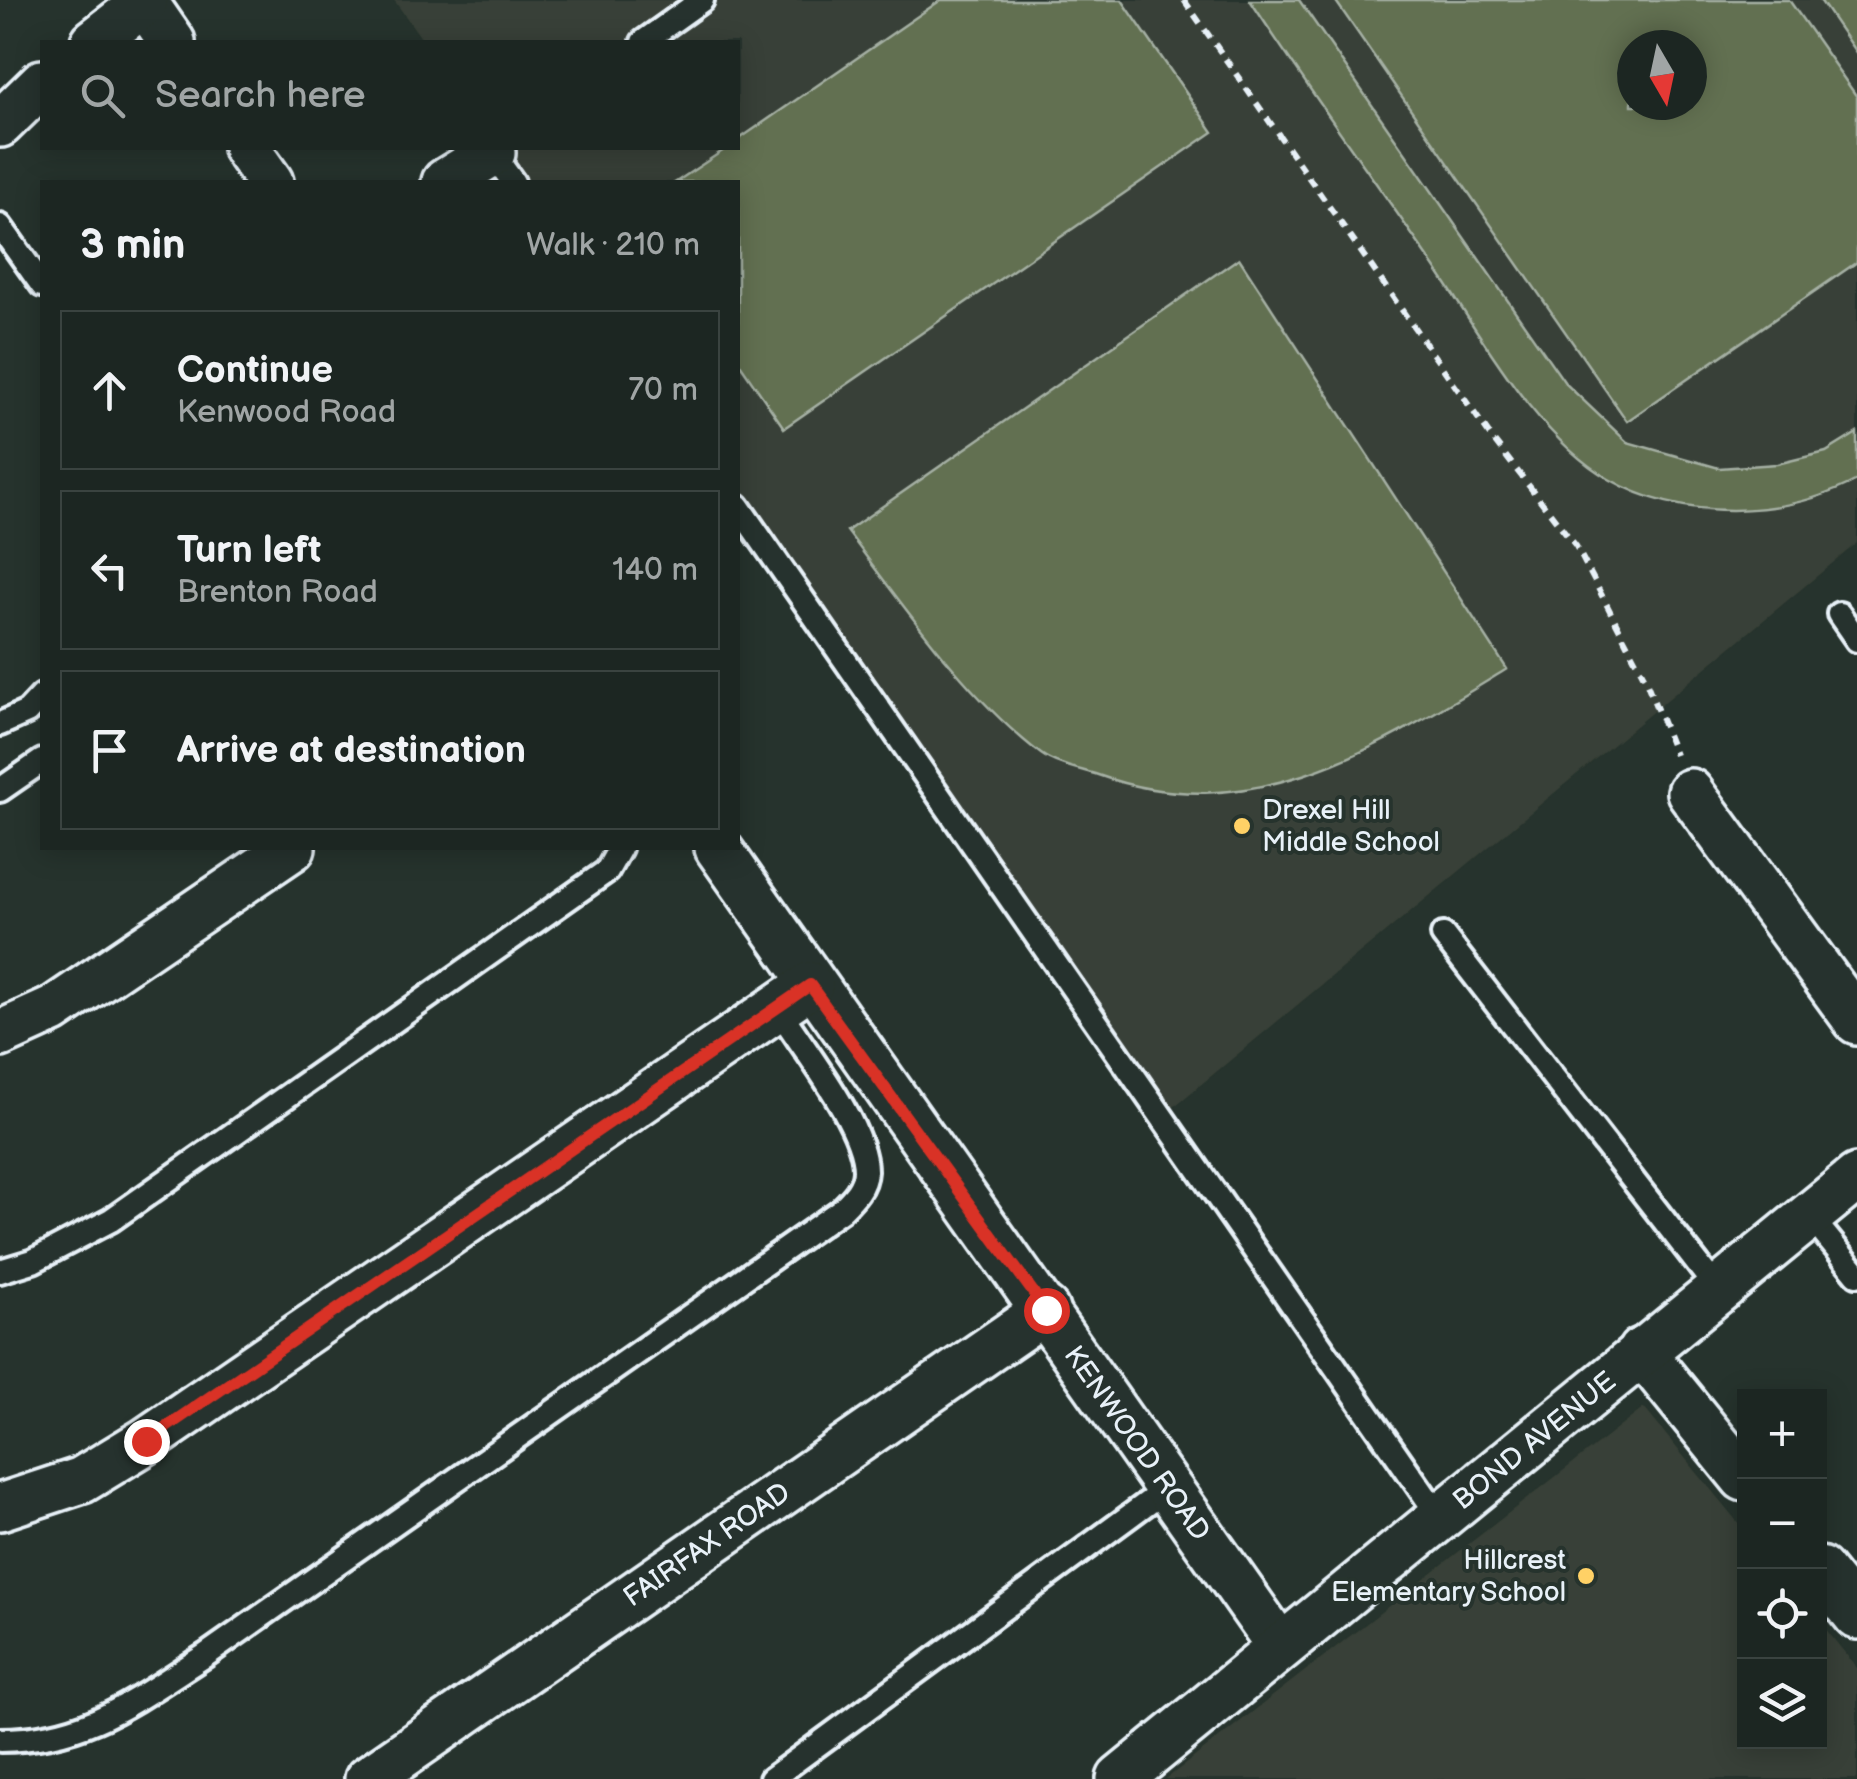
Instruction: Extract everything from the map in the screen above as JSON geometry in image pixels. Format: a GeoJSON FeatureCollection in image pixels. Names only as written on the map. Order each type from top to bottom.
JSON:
{"type":"FeatureCollection","features":[{"type":"Feature","properties":{"kind":"street"},"geometry":{"type":"LineString","coordinates":[[96,40],[144,1],[171,40]]}},
{"type":"Feature","properties":{"kind":"street"},"geometry":{"type":"LineString","coordinates":[[0,124],[40,85]]}},
{"type":"Feature","properties":{"kind":"street"},"geometry":{"type":"LineString","coordinates":[[247,150],[269,180]]}},
{"type":"Feature","properties":{"kind":"street"},"geometry":{"type":"LineString","coordinates":[[451,180],[502,161]]}},
{"type":"Feature","properties":{"kind":"street"},"geometry":{"type":"LineString","coordinates":[[1690,792],[1857,1021]]}},
{"type":"Feature","properties":{"kind":"street"},"geometry":{"type":"LineString","coordinates":[[0,1034],[53,1010],[289,850]]}},
{"type":"Feature","properties":{"kind":"street","name":"KENWOOD ROAD"},"geometry":{"type":"LineString","coordinates":[[719,850],[794,996],[1046,1310],[1279,1645]]}},
{"type":"Feature","properties":{"kind":"street"},"geometry":{"type":"LineString","coordinates":[[0,1507],[82,1480],[146,1441],[794,996]]}},
{"type":"Feature","properties":{"kind":"street","name":"BOND AVENUE"},"geometry":{"type":"LineString","coordinates":[[1120,1779],[1279,1645],[1857,1177]]}},
{"type":"Feature","properties":{"kind":"street","name":"FAIRFAX ROAD"},"geometry":{"type":"LineString","coordinates":[[368,1779],[1046,1310]]}},
{"type":"Feature","properties":{"kind":"street"},"geometry":{"type":"LineString","coordinates":[[1641,1352],[1737,1469]]}},
{"type":"Feature","properties":{"kind":"street"},"geometry":{"type":"LineString","coordinates":[[1827,1579],[1857,1616]]}},
{"type":"Feature","properties":{"kind":"lane"},"geometry":{"type":"LineString","coordinates":[[647,40],[702,0]]}},
{"type":"Feature","properties":{"kind":"lane"},"geometry":{"type":"LineString","coordinates":[[0,226],[40,282]]}},
{"type":"Feature","properties":{"kind":"lane"},"geometry":{"type":"LineString","coordinates":[[740,509],[1439,1516]]}},
{"type":"Feature","properties":{"kind":"lane"},"geometry":{"type":"LineString","coordinates":[[1839,614],[1857,640]]}},
{"type":"Feature","properties":{"kind":"lane"},"geometry":{"type":"LineString","coordinates":[[0,724],[26,712],[40,698]]}},
{"type":"Feature","properties":{"kind":"lane"},"geometry":{"type":"LineString","coordinates":[[0,790],[40,762]]}},
{"type":"Feature","properties":{"kind":"lane"},"geometry":{"type":"LineString","coordinates":[[0,1271],[34,1262],[111,1220],[607,871],[619,850]]}},
{"type":"Feature","properties":{"kind":"lane"},"geometry":{"type":"LineString","coordinates":[[1442,935],[1718,1290]]}},
{"type":"Feature","properties":{"kind":"lane"},"geometry":{"type":"LineString","coordinates":[[0,1740],[60,1737],[106,1718],[206,1656],[841,1210],[858,1192],[865,1174],[857,1136],[794,996]]}},
{"type":"Feature","properties":{"kind":"lane"},"geometry":{"type":"LineString","coordinates":[[1809,1215],[1857,1274]]}},
{"type":"Feature","properties":{"kind":"lane"},"geometry":{"type":"LineString","coordinates":[[772,1779],[1169,1487]]}},
{"type":"Feature","properties":{"kind":"path"},"geometry":{"type":"LineString","coordinates":[[1184,0],[1494,441],[1576,546],[1644,676],[1690,792]]}},
{"type":"Feature","properties":{"kind":"shaded area","name":"Drexel Hill Middle School"},"geometry":{"type":"Polygon","coordinates":[[[394,0],[1857,0],[1857,543],[1170,1110],[740,494],[740,180],[521,180],[498,150],[740,150],[740,40],[423,40],[394,0]]]}},
{"type":"Feature","properties":{"kind":"shaded area","name":"Hillcrest Elementary School"},"geometry":{"type":"Polygon","coordinates":[[[1644,1408],[1737,1521],[1737,1749],[1827,1749],[1827,1631],[1857,1668],[1857,1779],[1166,1779],[1644,1408]]]}},
{"type":"Feature","properties":{"kind":"green space"},"geometry":{"type":"Polygon","coordinates":[[[941,0],[1122,0],[1213,132],[784,428],[740,364],[740,180],[679,180],[724,150],[740,150],[740,139],[941,0]]]}},
{"type":"Feature","properties":{"kind":"green space"},"geometry":{"type":"Polygon","coordinates":[[[1250,0],[1299,0],[1565,383],[1627,442],[1719,468],[1777,464],[1826,452],[1857,433],[1857,480],[1828,493],[1765,508],[1700,508],[1638,493],[1582,460],[1510,381],[1250,0]]]}},
{"type":"Feature","properties":{"kind":"green space"},"geometry":{"type":"Polygon","coordinates":[[[1335,0],[1789,0],[1857,97],[1857,262],[1627,421],[1335,0]]]}},
{"type":"Feature","properties":{"kind":"green space"},"geometry":{"type":"Polygon","coordinates":[[[1820,0],[1857,0],[1857,54],[1820,0]]]}},
{"type":"Feature","properties":{"kind":"green space"},"geometry":{"type":"Polygon","coordinates":[[[1239,258],[1507,669],[1411,726],[1312,772],[1261,786],[1209,793],[1155,789],[1098,775],[1041,754],[962,678],[847,531],[1239,258]]]}},
{"type":"Feature","properties":{"kind":"place","name":"Drexel Hill Middle School"},"geometry":{"type":"Point","coordinates":[1242,826]}},
{"type":"Feature","properties":{"kind":"place","name":"Hillcrest Elementary School"},"geometry":{"type":"Point","coordinates":[1586,1576]}},
{"type":"Feature","properties":{"kind":"route"},"geometry":{"type":"LineString","coordinates":[[146,1441],[810,985],[1046,1310]]}}]}
